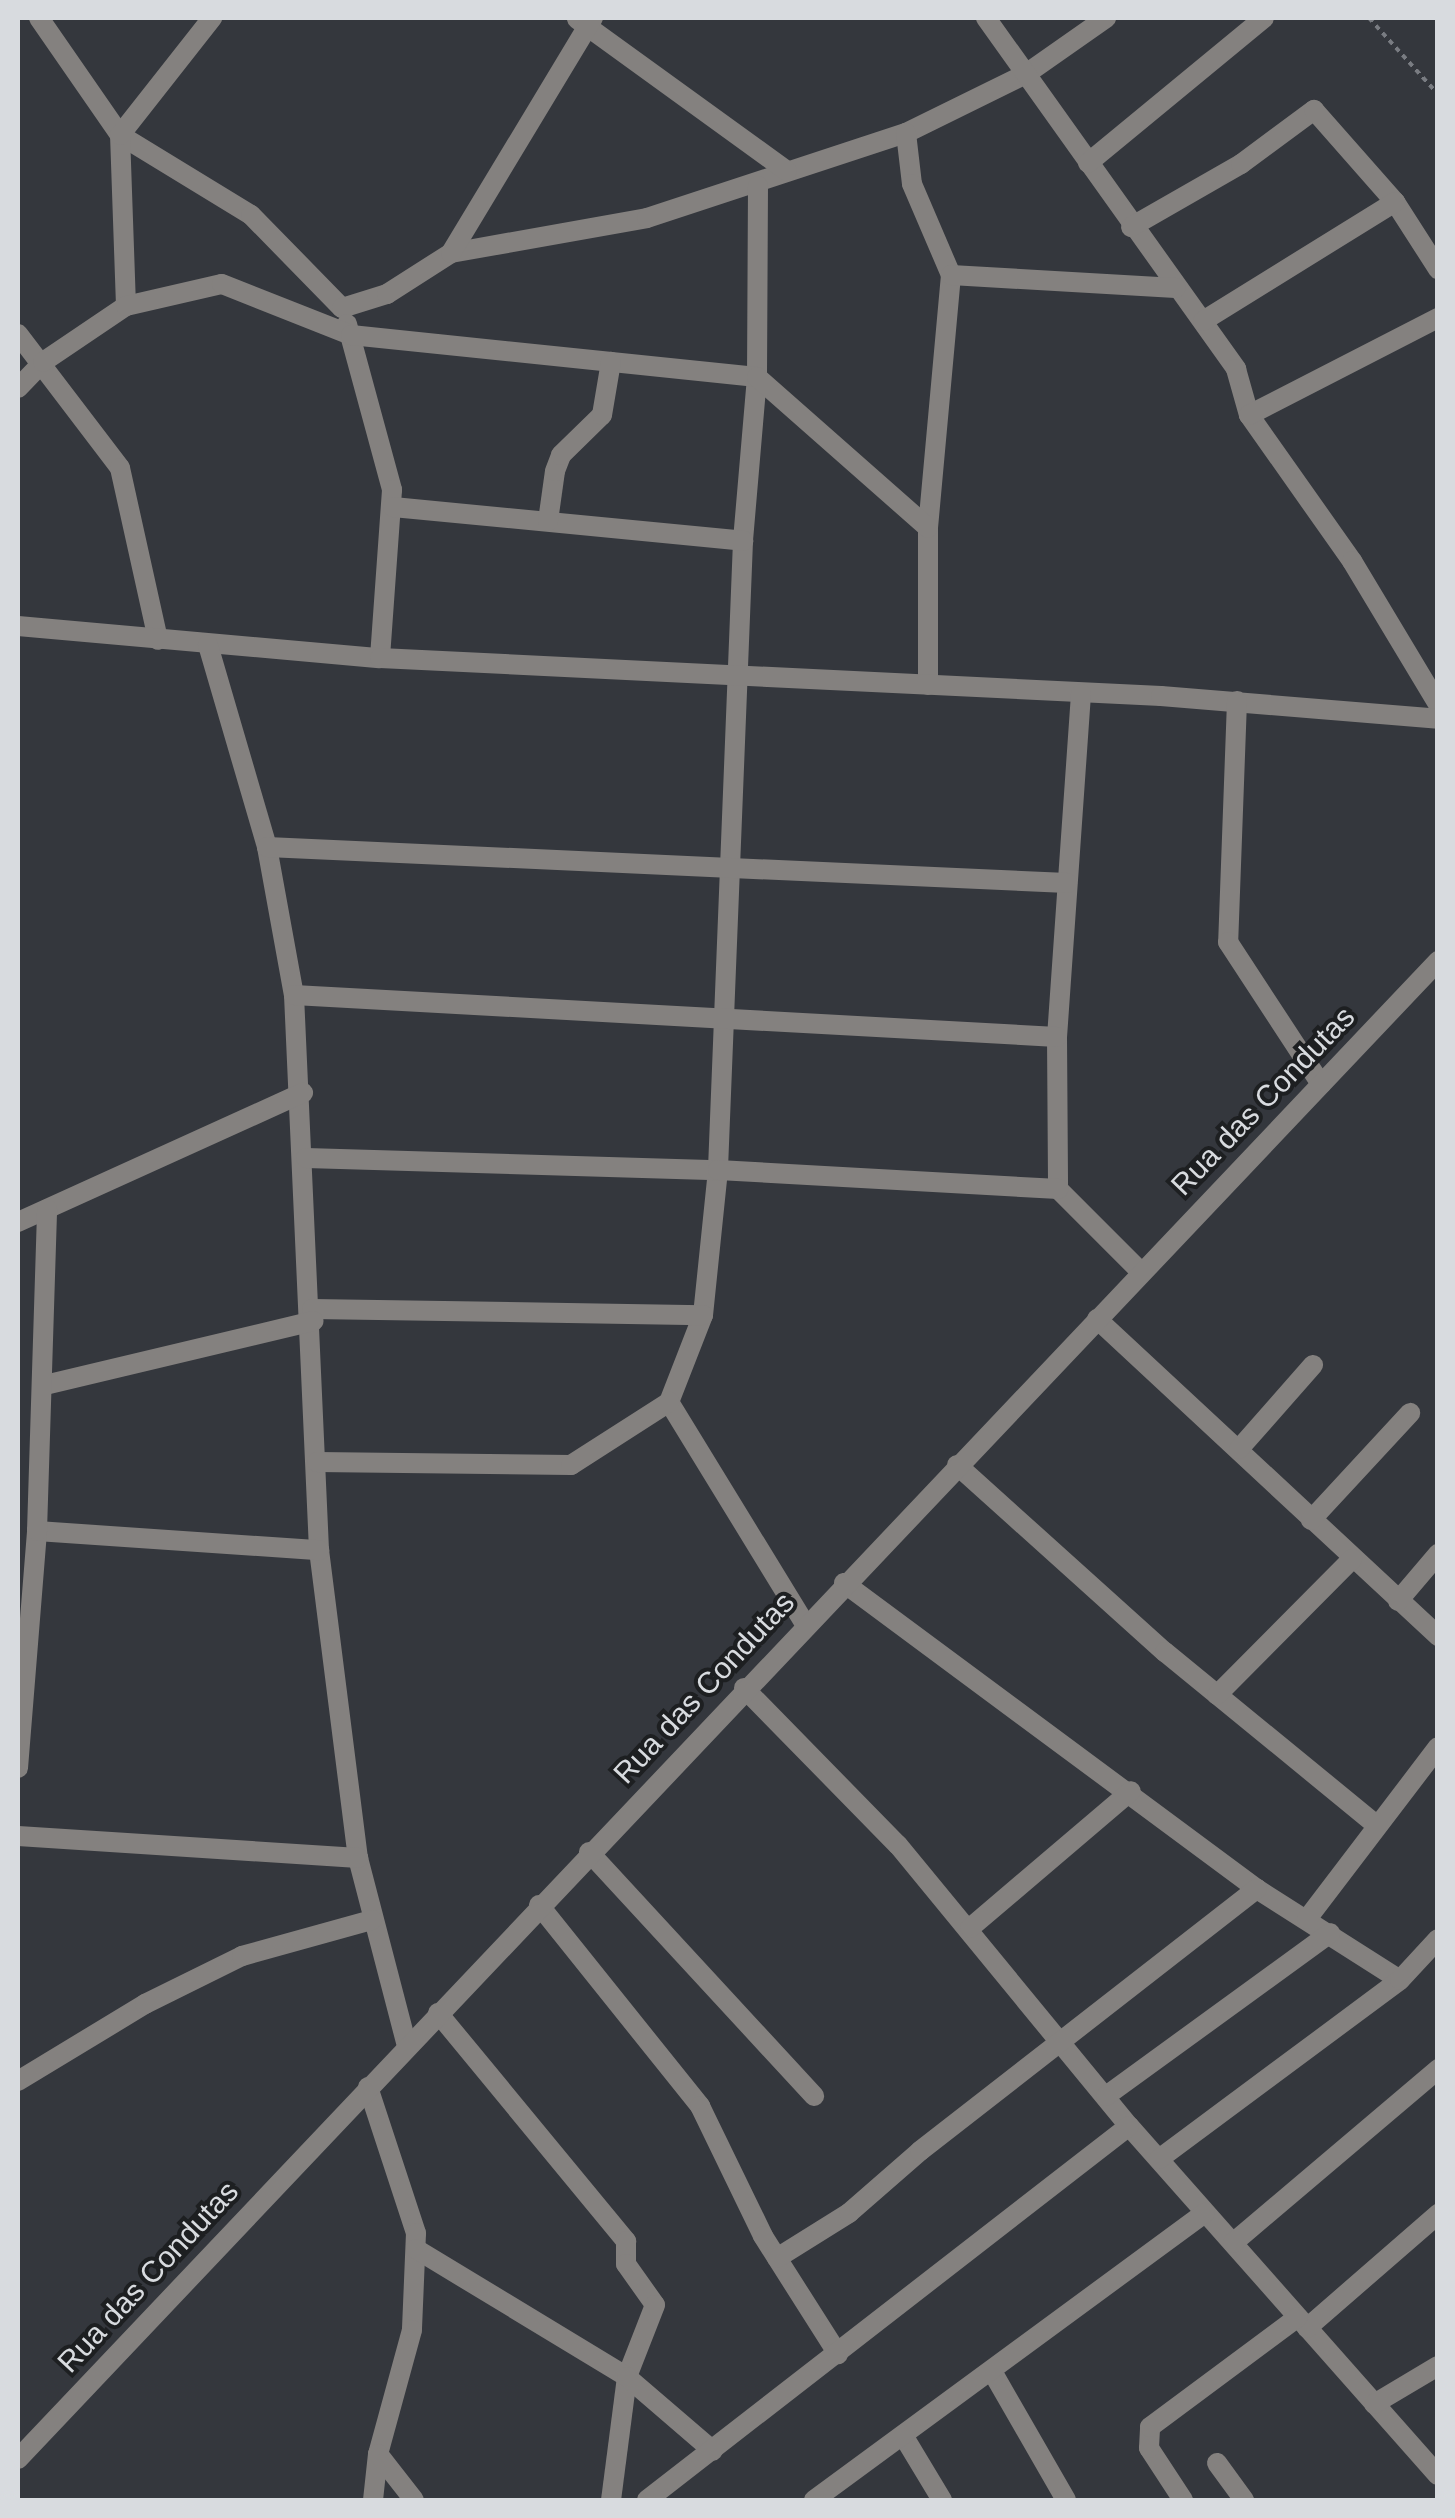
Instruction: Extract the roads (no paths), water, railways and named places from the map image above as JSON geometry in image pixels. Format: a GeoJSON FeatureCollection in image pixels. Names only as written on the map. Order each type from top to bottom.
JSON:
{"type":"FeatureCollection","features":[{"type":"Feature","properties":{"kind":"street"},"geometry":{"type":"LineString","coordinates":[[39,18],[120,135],[251,215],[342,308],[392,507],[380,658]]}},
{"type":"Feature","properties":{"kind":"street"},"geometry":{"type":"LineString","coordinates":[[126,306],[120,135],[212,18]]}},
{"type":"Feature","properties":{"kind":"street"},"geometry":{"type":"LineString","coordinates":[[986,18],[1236,369],[1249,415],[1352,560],[1438,704]]}},
{"type":"Feature","properties":{"kind":"street"},"geometry":{"type":"LineString","coordinates":[[342,308],[386,294],[450,253],[595,232],[758,186],[787,171],[906,133],[1026,74],[1106,18]]}},
{"type":"Feature","properties":{"kind":"street"},"geometry":{"type":"LineString","coordinates":[[1088,163],[1264,18]]}},
{"type":"Feature","properties":{"kind":"street"},"geometry":{"type":"LineString","coordinates":[[450,253],[585,20],[787,171]]}},
{"type":"Feature","properties":{"kind":"street"},"geometry":{"type":"LineString","coordinates":[[1132,227],[1241,164],[1314,110],[1395,202],[1438,269]]}},
{"type":"Feature","properties":{"kind":"street"},"geometry":{"type":"LineString","coordinates":[[906,133],[912,184],[951,275],[928,528],[928,685]]}},
{"type":"Feature","properties":{"kind":"street"},"geometry":{"type":"LineString","coordinates":[[317,1462],[571,1465],[669,1402],[703,1314],[718,1170],[722,1023],[734,871],[743,541],[757,376],[758,186]]}},
{"type":"Feature","properties":{"kind":"street"},"geometry":{"type":"LineString","coordinates":[[1203,321],[1395,202]]}},
{"type":"Feature","properties":{"kind":"street"},"geometry":{"type":"LineString","coordinates":[[951,275],[1176,288]]}},
{"type":"Feature","properties":{"kind":"street"},"geometry":{"type":"LineString","coordinates":[[18,388],[43,362],[126,306],[222,284],[351,336],[757,376],[928,528]]}},
{"type":"Feature","properties":{"kind":"street"},"geometry":{"type":"LineString","coordinates":[[1249,415],[1438,318]]}},
{"type":"Feature","properties":{"kind":"street"},"geometry":{"type":"LineString","coordinates":[[18,334],[120,468],[158,640]]}},
{"type":"Feature","properties":{"kind":"street"},"geometry":{"type":"LineString","coordinates":[[548,521],[555,472],[562,456],[602,415],[611,362]]}},
{"type":"Feature","properties":{"kind":"street"},"geometry":{"type":"LineString","coordinates":[[392,507],[743,541]]}},
{"type":"Feature","properties":{"kind":"street"},"geometry":{"type":"LineString","coordinates":[[18,626],[380,658],[1237,701],[1438,719]]}},
{"type":"Feature","properties":{"kind":"street"},"geometry":{"type":"LineString","coordinates":[[208,645],[267,848],[294,994],[306,1158],[320,1550],[358,1858],[407,2046]]}},
{"type":"Feature","properties":{"kind":"street"},"geometry":{"type":"LineString","coordinates":[[1058,1189],[1057,1037],[1081,694]]}},
{"type":"Feature","properties":{"kind":"street"},"geometry":{"type":"LineString","coordinates":[[1237,701],[1228,942],[1321,1084]]}},
{"type":"Feature","properties":{"kind":"street"},"geometry":{"type":"LineString","coordinates":[[267,848],[1067,883]]}},
{"type":"Feature","properties":{"kind":"street","name":"Rua das Condutas"},"geometry":{"type":"LineString","coordinates":[[18,2459],[744,1688],[1436,968]]}},
{"type":"Feature","properties":{"kind":"street"},"geometry":{"type":"LineString","coordinates":[[294,994],[722,1023],[1057,1037]]}},
{"type":"Feature","properties":{"kind":"street"},"geometry":{"type":"LineString","coordinates":[[18,1222],[303,1094]]}},
{"type":"Feature","properties":{"kind":"street"},"geometry":{"type":"LineString","coordinates":[[306,1158],[718,1170],[1058,1189],[1141,1272]]}},
{"type":"Feature","properties":{"kind":"street"},"geometry":{"type":"LineString","coordinates":[[18,1768],[45,1385],[48,1209]]}},
{"type":"Feature","properties":{"kind":"street"},"geometry":{"type":"LineString","coordinates":[[45,1385],[313,1315],[703,1314]]}},
{"type":"Feature","properties":{"kind":"street"},"geometry":{"type":"LineString","coordinates":[[1097,1318],[1438,1636]]}},
{"type":"Feature","properties":{"kind":"street"},"geometry":{"type":"LineString","coordinates":[[1239,1449],[1313,1364]]}},
{"type":"Feature","properties":{"kind":"street"},"geometry":{"type":"LineString","coordinates":[[669,1402],[806,1624]]}},
{"type":"Feature","properties":{"kind":"street"},"geometry":{"type":"LineString","coordinates":[[1311,1520],[1410,1413]]}},
{"type":"Feature","properties":{"kind":"street"},"geometry":{"type":"LineString","coordinates":[[957,1465],[1217,1695],[1375,1824]]}},
{"type":"Feature","properties":{"kind":"street"},"geometry":{"type":"LineString","coordinates":[[37,1530],[320,1550]]}},
{"type":"Feature","properties":{"kind":"street"},"geometry":{"type":"LineString","coordinates":[[1398,1601],[1438,1554]]}},
{"type":"Feature","properties":{"kind":"street"},"geometry":{"type":"LineString","coordinates":[[1217,1695],[1352,1558]]}},
{"type":"Feature","properties":{"kind":"street"},"geometry":{"type":"LineString","coordinates":[[844,1583],[1132,1792],[1257,1889],[1400,1980]]}},
{"type":"Feature","properties":{"kind":"street"},"geometry":{"type":"LineString","coordinates":[[744,1688],[970,1928],[1129,2126],[1438,2475]]}},
{"type":"Feature","properties":{"kind":"street"},"geometry":{"type":"LineString","coordinates":[[1307,1920],[1375,1824],[1438,1747]]}},
{"type":"Feature","properties":{"kind":"street"},"geometry":{"type":"LineString","coordinates":[[970,1928],[1132,1792]]}},
{"type":"Feature","properties":{"kind":"street"},"geometry":{"type":"LineString","coordinates":[[18,1836],[358,1858]]}},
{"type":"Feature","properties":{"kind":"street"},"geometry":{"type":"LineString","coordinates":[[589,1852],[814,2096]]}},
{"type":"Feature","properties":{"kind":"street"},"geometry":{"type":"LineString","coordinates":[[776,2258],[849,2214],[1257,1889]]}},
{"type":"Feature","properties":{"kind":"street"},"geometry":{"type":"LineString","coordinates":[[539,1905],[700,2106],[776,2258],[838,2354]]}},
{"type":"Feature","properties":{"kind":"street"},"geometry":{"type":"LineString","coordinates":[[18,2081],[145,2004],[242,1956],[372,1920]]}},
{"type":"Feature","properties":{"kind":"street"},"geometry":{"type":"LineString","coordinates":[[1106,2096],[1330,1933]]}},
{"type":"Feature","properties":{"kind":"street"},"geometry":{"type":"LineString","coordinates":[[1159,2158],[1400,1980],[1438,1939]]}},
{"type":"Feature","properties":{"kind":"street"},"geometry":{"type":"LineString","coordinates":[[438,2013],[626,2241],[626,2264],[656,2309],[627,2377],[611,2500]]}},
{"type":"Feature","properties":{"kind":"street"},"geometry":{"type":"LineString","coordinates":[[1232,2243],[1438,2069]]}},
{"type":"Feature","properties":{"kind":"street"},"geometry":{"type":"LineString","coordinates":[[368,2087],[408,2193],[416,2249],[412,2330],[378,2454],[374,2500]]}},
{"type":"Feature","properties":{"kind":"street"},"geometry":{"type":"LineString","coordinates":[[648,2500],[1129,2126]]}},
{"type":"Feature","properties":{"kind":"street"},"geometry":{"type":"LineString","coordinates":[[814,2500],[993,2373],[1205,2213]]}},
{"type":"Feature","properties":{"kind":"street"},"geometry":{"type":"LineString","coordinates":[[1183,2500],[1148,2448],[1150,2427],[1302,2322],[1438,2214]]}},
{"type":"Feature","properties":{"kind":"street"},"geometry":{"type":"LineString","coordinates":[[416,2249],[627,2377],[714,2451]]}},
{"type":"Feature","properties":{"kind":"street"},"geometry":{"type":"LineString","coordinates":[[1374,2404],[1438,2366]]}},
{"type":"Feature","properties":{"kind":"street"},"geometry":{"type":"LineString","coordinates":[[993,2373],[1066,2500]]}},
{"type":"Feature","properties":{"kind":"street"},"geometry":{"type":"LineString","coordinates":[[904,2437],[942,2500]]}},
{"type":"Feature","properties":{"kind":"street"},"geometry":{"type":"LineString","coordinates":[[378,2454],[414,2500]]}},
{"type":"Feature","properties":{"kind":"street"},"geometry":{"type":"LineString","coordinates":[[1217,2462],[1244,2500]]}}]}
